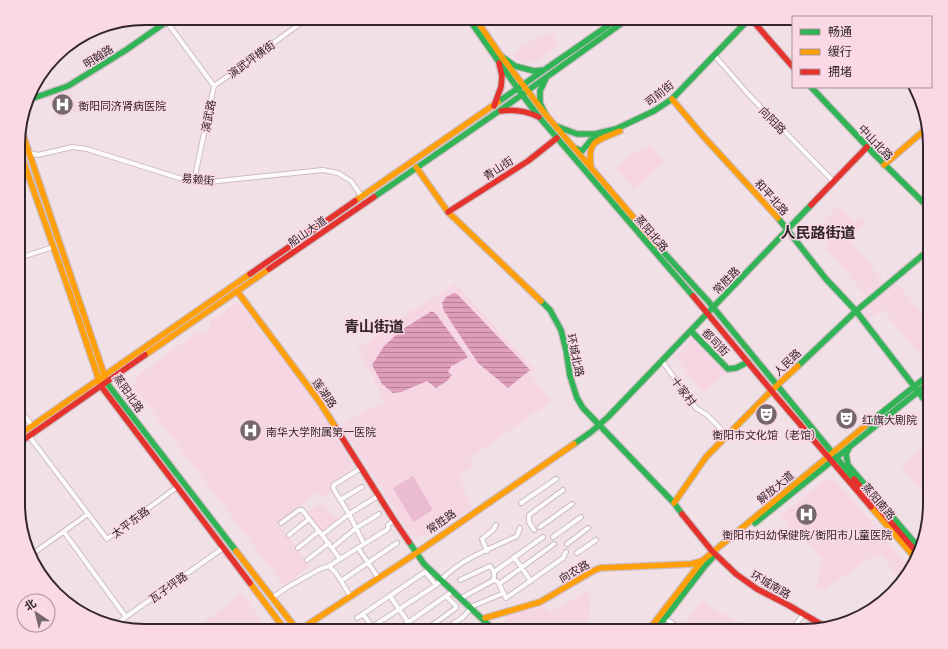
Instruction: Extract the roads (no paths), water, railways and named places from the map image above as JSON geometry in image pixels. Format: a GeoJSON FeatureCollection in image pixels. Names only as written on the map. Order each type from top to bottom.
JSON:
{"type":"FeatureCollection","features":[{"type":"Feature","properties":{"kind":"main road","name":"明翰路"},"geometry":{"type":"LineString","coordinates":[[35,96],[67,85],[125,49],[159,25]]}},
{"type":"Feature","properties":{"kind":"main road","name":"蒸阳北路"},"geometry":{"type":"LineString","coordinates":[[473,25],[499,62],[520,87]]}},
{"type":"Feature","properties":{"kind":"main road","name":"蒸阳北路"},"geometry":{"type":"LineString","coordinates":[[480,25],[539,117],[708,313],[771,391],[829,459]]}},
{"type":"Feature","properties":{"kind":"main road"},"geometry":{"type":"LineString","coordinates":[[605,32],[612,25]]}},
{"type":"Feature","properties":{"kind":"main road"},"geometry":{"type":"LineString","coordinates":[[605,32],[617,25]]}},
{"type":"Feature","properties":{"kind":"main road","name":"司前街"},"geometry":{"type":"LineString","coordinates":[[591,168],[589,157],[590,150],[594,143],[656,114],[716,57],[745,25]]}},
{"type":"Feature","properties":{"kind":"main road"},"geometry":{"type":"LineString","coordinates":[[756,25],[792,66]]}},
{"type":"Feature","properties":{"kind":"main road","name":"船山大道"},"geometry":{"type":"LineString","coordinates":[[25,431],[546,69],[605,32]]}},
{"type":"Feature","properties":{"kind":"main road","name":"船山大道"},"geometry":{"type":"LineString","coordinates":[[25,439],[416,167],[499,111],[605,32]]}},
{"type":"Feature","properties":{"kind":"main road"},"geometry":{"type":"LineString","coordinates":[[501,56],[515,66],[534,71],[546,69]]}},
{"type":"Feature","properties":{"kind":"main road"},"geometry":{"type":"LineString","coordinates":[[494,106],[501,87],[502,76],[499,62]]}},
{"type":"Feature","properties":{"kind":"main road"},"geometry":{"type":"LineString","coordinates":[[546,115],[540,103],[540,91],[547,76]]}},
{"type":"Feature","properties":{"kind":"main road","name":"中山北路"},"geometry":{"type":"LineString","coordinates":[[812,88],[884,165],[923,202]]}},
{"type":"Feature","properties":{"kind":"main road","name":"蒸阳北路"},"geometry":{"type":"LineString","coordinates":[[524,93],[556,126],[658,246],[714,308],[835,454]]}},
{"type":"Feature","properties":{"kind":"main road","name":"司前街"},"geometry":{"type":"LineString","coordinates":[[556,126],[577,134],[595,134],[611,131],[654,111],[672,100]]}},
{"type":"Feature","properties":{"kind":"main road","name":"和平北路"},"geometry":{"type":"LineString","coordinates":[[672,100],[775,214],[826,279],[856,311],[923,398]]}},
{"type":"Feature","properties":{"kind":"main road"},"geometry":{"type":"LineString","coordinates":[[499,111],[513,109],[527,112],[539,117]]}},
{"type":"Feature","properties":{"kind":"main road"},"geometry":{"type":"LineString","coordinates":[[574,148],[582,151],[591,140],[611,131]]}},
{"type":"Feature","properties":{"kind":"main road"},"geometry":{"type":"LineString","coordinates":[[884,165],[922,132]]}},
{"type":"Feature","properties":{"kind":"main road","name":"青山街"},"geometry":{"type":"LineString","coordinates":[[448,212],[528,161],[557,138]]}},
{"type":"Feature","properties":{"kind":"main road","name":"蒸阳北路"},"geometry":{"type":"LineString","coordinates":[[25,142],[106,382],[291,624]]}},
{"type":"Feature","properties":{"kind":"main road","name":"常胜路"},"geometry":{"type":"LineString","coordinates":[[304,624],[417,552],[599,425],[714,308],[867,147]]}},
{"type":"Feature","properties":{"kind":"main road"},"geometry":{"type":"LineString","coordinates":[[25,153],[29,153]]}},
{"type":"Feature","properties":{"kind":"main road","name":"环城北路"},"geometry":{"type":"LineString","coordinates":[[416,167],[448,212],[550,310],[561,330],[570,376],[577,398],[583,408],[674,503],[714,553]]}},
{"type":"Feature","properties":{"kind":"main road","name":"蒸阳北路"},"geometry":{"type":"LineString","coordinates":[[25,168],[101,386],[281,624]]}},
{"type":"Feature","properties":{"kind":"main road","name":"人民路"},"geometry":{"type":"LineString","coordinates":[[674,503],[706,457],[726,435],[856,311],[923,255]]}},
{"type":"Feature","properties":{"kind":"main road","name":"莲湖路"},"geometry":{"type":"LineString","coordinates":[[238,291],[319,401],[378,496],[424,564],[463,596],[488,624]]}},
{"type":"Feature","properties":{"kind":"main road","name":"都司街"},"geometry":{"type":"LineString","coordinates":[[691,331],[728,368],[732,370],[748,362]]}},
{"type":"Feature","properties":{"kind":"main road","name":"解放大道"},"geometry":{"type":"LineString","coordinates":[[835,454],[850,446],[923,382]]}},
{"type":"Feature","properties":{"kind":"main road","name":"解放大道"},"geometry":{"type":"LineString","coordinates":[[653,624],[702,561],[714,553],[916,389],[923,386]]}},
{"type":"Feature","properties":{"kind":"main road"},"geometry":{"type":"LineString","coordinates":[[850,446],[846,454],[848,465],[916,545]]}},
{"type":"Feature","properties":{"kind":"main road","name":"蒸阳南路"},"geometry":{"type":"LineString","coordinates":[[835,454],[867,487],[914,549]]}},
{"type":"Feature","properties":{"kind":"main road","name":"蒸阳南路"},"geometry":{"type":"LineString","coordinates":[[829,459],[912,554]]}},
{"type":"Feature","properties":{"kind":"main road","name":"常胜路"},"geometry":{"type":"LineString","coordinates":[[304,624],[377,576],[417,552]]}},
{"type":"Feature","properties":{"kind":"main road","name":"解放大道"},"geometry":{"type":"LineString","coordinates":[[660,624],[714,553]]}},
{"type":"Feature","properties":{"kind":"main road","name":"环城南路"},"geometry":{"type":"LineString","coordinates":[[714,553],[736,574],[751,585],[819,623]]}},
{"type":"Feature","properties":{"kind":"main road","name":"向农路"},"geometry":{"type":"LineString","coordinates":[[485,618],[540,602],[600,568],[691,564],[702,561]]}},
{"type":"Feature","properties":{"kind":"main road","name":"莲湖路"},"geometry":{"type":"LineString","coordinates":[[442,579],[453,591],[492,624]]}},
{"type":"Feature","properties":{"kind":"street","name":"演武路"},"geometry":{"type":"LineString","coordinates":[[170,25],[214,86],[194,181]]}},
{"type":"Feature","properties":{"kind":"street","name":"演武坪横街"},"geometry":{"type":"LineString","coordinates":[[214,86],[298,25]]}},
{"type":"Feature","properties":{"kind":"street","name":"向阳路"},"geometry":{"type":"LineString","coordinates":[[716,57],[748,95],[834,182]]}},
{"type":"Feature","properties":{"kind":"street","name":"易赖街"},"geometry":{"type":"LineString","coordinates":[[29,153],[38,155],[72,147],[88,149],[182,179],[209,182],[323,170],[338,173],[351,181],[362,197]]}},
{"type":"Feature","properties":{"kind":"street"},"geometry":{"type":"LineString","coordinates":[[25,256],[53,247]]}},
{"type":"Feature","properties":{"kind":"street","name":"十家村"},"geometry":{"type":"LineString","coordinates":[[662,361],[696,408],[707,415],[726,435]]}},
{"type":"Feature","properties":{"kind":"street"},"geometry":{"type":"LineString","coordinates":[[25,416],[32,426]]}},
{"type":"Feature","properties":{"kind":"street","name":"太平东路"},"geometry":{"type":"LineString","coordinates":[[30,436],[107,539],[177,487]]}},
{"type":"Feature","properties":{"kind":"street"},"geometry":{"type":"LineString","coordinates":[[361,468],[334,484],[333,488],[349,514],[364,544]]}},
{"type":"Feature","properties":{"kind":"street"},"geometry":{"type":"LineString","coordinates":[[521,503],[556,480]]}},
{"type":"Feature","properties":{"kind":"street"},"geometry":{"type":"LineString","coordinates":[[340,500],[362,487]]}},
{"type":"Feature","properties":{"kind":"street"},"geometry":{"type":"LineString","coordinates":[[534,530],[529,522],[529,515],[563,490]]}},
{"type":"Feature","properties":{"kind":"street"},"geometry":{"type":"LineString","coordinates":[[298,548],[378,496]]}},
{"type":"Feature","properties":{"kind":"street"},"geometry":{"type":"LineString","coordinates":[[540,527],[572,504]]}},
{"type":"Feature","properties":{"kind":"street"},"geometry":{"type":"LineString","coordinates":[[281,523],[302,510],[340,559]]}},
{"type":"Feature","properties":{"kind":"street"},"geometry":{"type":"LineString","coordinates":[[35,553],[88,514]]}},
{"type":"Feature","properties":{"kind":"street"},"geometry":{"type":"LineString","coordinates":[[332,548],[356,528],[379,514]]}},
{"type":"Feature","properties":{"kind":"street"},"geometry":{"type":"LineString","coordinates":[[553,537],[581,517]]}},
{"type":"Feature","properties":{"kind":"street"},"geometry":{"type":"LineString","coordinates":[[289,535],[309,519]]}},
{"type":"Feature","properties":{"kind":"street"},"geometry":{"type":"LineString","coordinates":[[272,598],[320,569],[329,566],[388,529],[388,525],[394,520]]}},
{"type":"Feature","properties":{"kind":"street"},"geometry":{"type":"LineString","coordinates":[[487,550],[482,539],[493,530],[496,524]]}},
{"type":"Feature","properties":{"kind":"street"},"geometry":{"type":"LineString","coordinates":[[380,624],[399,609],[436,585],[450,571],[487,550],[517,536],[520,528]]}},
{"type":"Feature","properties":{"kind":"street"},"geometry":{"type":"LineString","coordinates":[[567,544],[588,528]]}},
{"type":"Feature","properties":{"kind":"street"},"geometry":{"type":"LineString","coordinates":[[64,532],[126,617]]}},
{"type":"Feature","properties":{"kind":"street"},"geometry":{"type":"LineString","coordinates":[[494,572],[514,556],[543,537]]}},
{"type":"Feature","properties":{"kind":"street"},"geometry":{"type":"LineString","coordinates":[[577,553],[596,540]]}},
{"type":"Feature","properties":{"kind":"street"},"geometry":{"type":"LineString","coordinates":[[307,560],[328,543]]}},
{"type":"Feature","properties":{"kind":"street"},"geometry":{"type":"LineString","coordinates":[[341,581],[397,543]]}},
{"type":"Feature","properties":{"kind":"street"},"geometry":{"type":"LineString","coordinates":[[499,584],[554,544]]}},
{"type":"Feature","properties":{"kind":"street","name":"瓦子坪路"},"geometry":{"type":"LineString","coordinates":[[120,622],[223,548]]}},
{"type":"Feature","properties":{"kind":"street"},"geometry":{"type":"LineString","coordinates":[[358,548],[377,576]]}},
{"type":"Feature","properties":{"kind":"street"},"geometry":{"type":"LineString","coordinates":[[494,580],[499,584],[506,598],[563,558],[566,552]]}},
{"type":"Feature","properties":{"kind":"street"},"geometry":{"type":"LineString","coordinates":[[514,556],[531,581]]}},
{"type":"Feature","properties":{"kind":"street"},"geometry":{"type":"LineString","coordinates":[[329,566],[349,594]]}},
{"type":"Feature","properties":{"kind":"street"},"geometry":{"type":"LineString","coordinates":[[460,580],[490,566],[494,572],[494,580]]}},
{"type":"Feature","properties":{"kind":"street"},"geometry":{"type":"LineString","coordinates":[[357,618],[425,572],[436,585]]}},
{"type":"Feature","properties":{"kind":"street"},"geometry":{"type":"LineString","coordinates":[[463,596],[494,580]]}},
{"type":"Feature","properties":{"kind":"street"},"geometry":{"type":"LineString","coordinates":[[405,624],[453,591]]}},
{"type":"Feature","properties":{"kind":"street"},"geometry":{"type":"LineString","coordinates":[[454,624],[463,617],[472,607],[504,593]]}},
{"type":"Feature","properties":{"kind":"street"},"geometry":{"type":"LineString","coordinates":[[390,596],[408,622]]}},
{"type":"Feature","properties":{"kind":"street"},"geometry":{"type":"LineString","coordinates":[[434,624],[456,608],[456,606],[446,596]]}},
{"type":"Feature","properties":{"kind":"street"},"geometry":{"type":"LineString","coordinates":[[363,614],[370,624]]}},
{"type":"Feature","properties":{"kind":"street"},"geometry":{"type":"LineString","coordinates":[[796,624],[804,614]]}},
{"type":"Feature","properties":{"kind":"street"},"geometry":{"type":"LineString","coordinates":[[665,618],[673,624]]}},
{"type":"Feature","properties":{"kind":"place","name":"衡阳同济肾病医院"},"geometry":{"type":"Point","coordinates":[63,105]}},
{"type":"Feature","properties":{"kind":"place","name":"衡阳市文化馆（老馆）"},"geometry":{"type":"Point","coordinates":[767,414]}},
{"type":"Feature","properties":{"kind":"place","name":"红旗大剧院"},"geometry":{"type":"Point","coordinates":[846,419]}},
{"type":"Feature","properties":{"kind":"place","name":"南华大学附属第一医院"},"geometry":{"type":"Point","coordinates":[250,431]}},
{"type":"Feature","properties":{"kind":"place","name":"衡阳市妇幼保健院/衡阳市儿童医院"},"geometry":{"type":"Point","coordinates":[807,514]}},
{"type":"Feature","properties":{"kind":"district","name":"人民路街道"},"geometry":{"type":"Point","coordinates":[818,232]}},
{"type":"Feature","properties":{"kind":"district","name":"青山街道"},"geometry":{"type":"Point","coordinates":[374,326]}}]}
